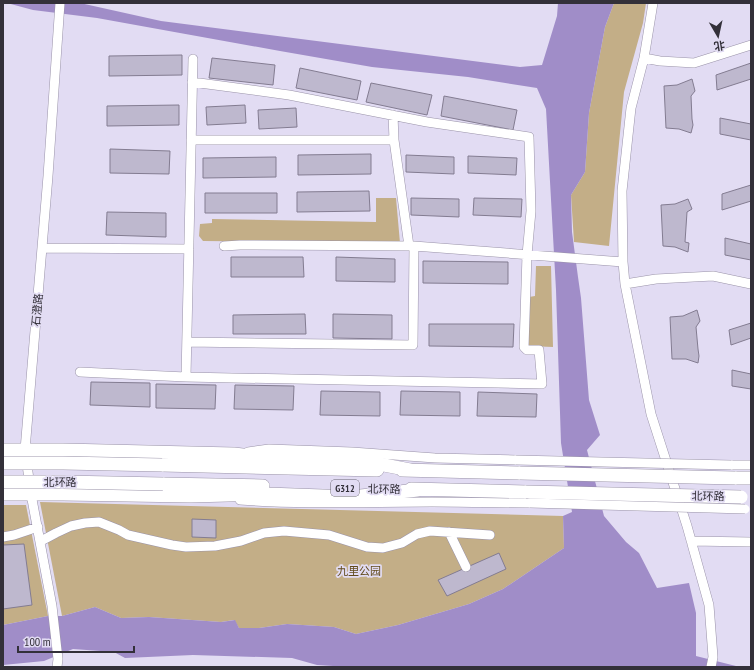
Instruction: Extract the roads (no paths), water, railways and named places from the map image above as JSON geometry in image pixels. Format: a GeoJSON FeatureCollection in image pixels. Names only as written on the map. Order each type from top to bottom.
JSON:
{"type":"FeatureCollection","features":[{"type":"Feature","properties":{"kind":"highway"},"geometry":{"type":"LineString","coordinates":[[3,450],[234,454],[268,458],[353,459],[410,470]]}},
{"type":"Feature","properties":{"kind":"highway","name":"北环路"},"geometry":{"type":"LineString","coordinates":[[3,463],[63,463],[751,478]]}},
{"type":"Feature","properties":{"kind":"highway","name":"北环路"},"geometry":{"type":"LineString","coordinates":[[3,482],[418,490],[528,498],[747,503]]}},
{"type":"Feature","properties":{"kind":"highway"},"geometry":{"type":"LineString","coordinates":[[3,494],[191,496],[267,494],[351,497],[418,490]]}},
{"type":"Feature","properties":{"kind":"street","name":"石澄路"},"geometry":{"type":"LineString","coordinates":[[57,663],[53,615],[24,450],[48,176],[60,3]]}},
{"type":"Feature","properties":{"kind":"street"},"geometry":{"type":"LineString","coordinates":[[653,3],[644,58],[632,108],[622,191],[623,262],[625,284],[651,414],[691,541],[709,606],[713,657],[711,667]]}},
{"type":"Feature","properties":{"kind":"street"},"geometry":{"type":"LineString","coordinates":[[644,58],[694,63],[751,45]]}},
{"type":"Feature","properties":{"kind":"street"},"geometry":{"type":"LineString","coordinates":[[186,377],[193,59]]}},
{"type":"Feature","properties":{"kind":"street"},"geometry":{"type":"LineString","coordinates":[[80,372],[186,377],[542,384],[539,350],[527,350],[524,347],[527,255],[531,211],[529,137],[427,122],[289,95],[192,82]]}},
{"type":"Feature","properties":{"kind":"street"},"geometry":{"type":"LineString","coordinates":[[187,342],[413,345],[412,246],[394,140],[393,115]]}},
{"type":"Feature","properties":{"kind":"street"},"geometry":{"type":"LineString","coordinates":[[191,140],[394,140]]}},
{"type":"Feature","properties":{"kind":"street"},"geometry":{"type":"LineString","coordinates":[[224,246],[412,246],[623,262]]}},
{"type":"Feature","properties":{"kind":"street"},"geometry":{"type":"LineString","coordinates":[[42,248],[189,249]]}},
{"type":"Feature","properties":{"kind":"street"},"geometry":{"type":"LineString","coordinates":[[625,284],[656,279],[713,276],[751,284]]}},
{"type":"Feature","properties":{"kind":"street"},"geometry":{"type":"LineString","coordinates":[[234,454],[269,449],[352,452],[435,458],[751,465]]}},
{"type":"Feature","properties":{"kind":"street","name":"北环路"},"geometry":{"type":"LineString","coordinates":[[191,496],[268,502],[350,504],[528,498]]}},
{"type":"Feature","properties":{"kind":"street"},"geometry":{"type":"LineString","coordinates":[[41,541],[71,526],[99,522],[128,535],[186,547],[216,546],[241,541],[264,533],[284,531],[329,535],[366,547],[384,548],[402,543],[417,534],[430,531],[490,535]]}},
{"type":"Feature","properties":{"kind":"street"},"geometry":{"type":"LineString","coordinates":[[3,537],[38,527]]}},
{"type":"Feature","properties":{"kind":"street"},"geometry":{"type":"LineString","coordinates":[[448,532],[466,567]]}},
{"type":"Feature","properties":{"kind":"street"},"geometry":{"type":"LineString","coordinates":[[691,541],[751,542]]}},
{"type":"Feature","properties":{"kind":"park label","name":"九里公园"},"geometry":{"type":"Point","coordinates":[359,571]}}]}
